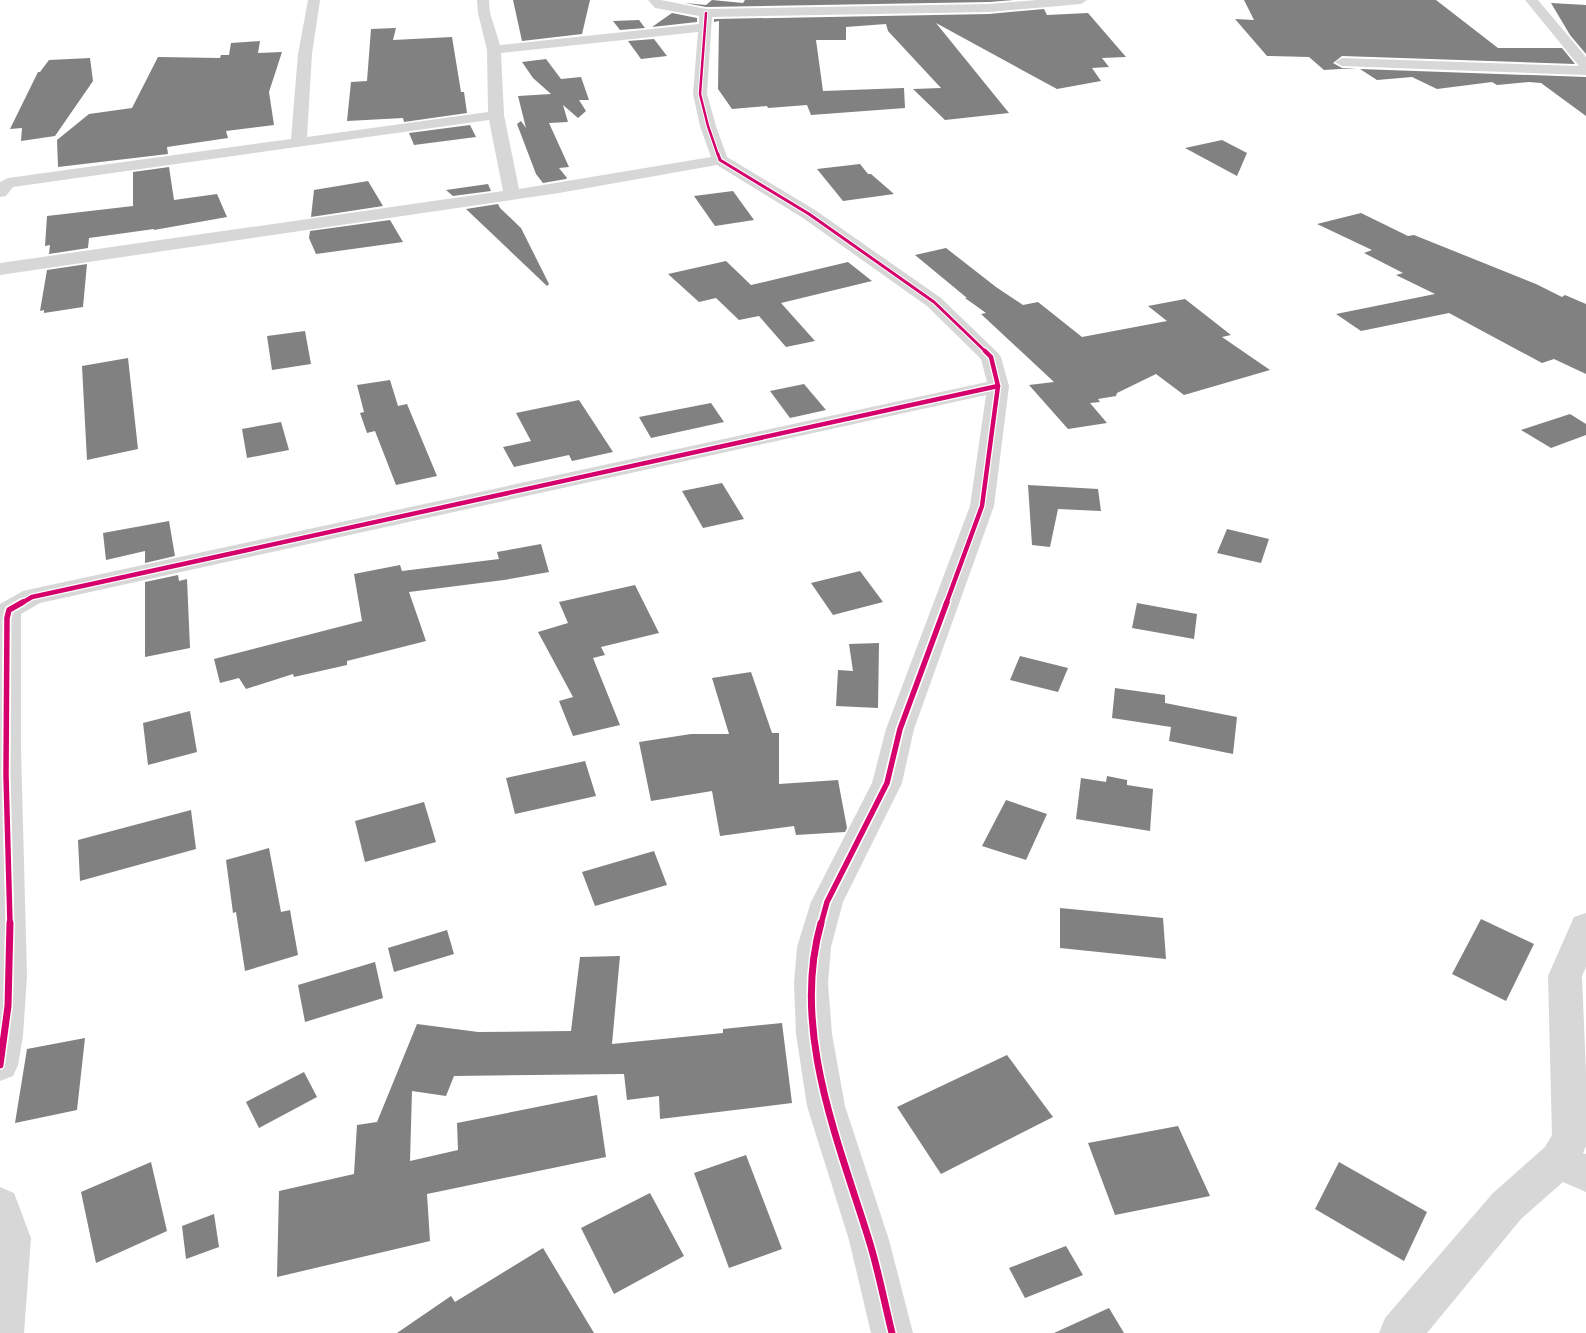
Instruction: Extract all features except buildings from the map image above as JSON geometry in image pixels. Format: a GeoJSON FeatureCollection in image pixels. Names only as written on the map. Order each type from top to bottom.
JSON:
{"type":"FeatureCollection","features":[{"type":"Feature","properties":{"kind":"street"},"geometry":{"type":"LineString","coordinates":[[299,142],[305,54],[314,0]]}},
{"type":"Feature","properties":{"kind":"street"},"geometry":{"type":"LineString","coordinates":[[483,0],[484,12],[494,50],[496,114],[512,194]]}},
{"type":"Feature","properties":{"kind":"street"},"geometry":{"type":"LineString","coordinates":[[654,0],[659,5],[706,20]]}},
{"type":"Feature","properties":{"kind":"street"},"geometry":{"type":"LineString","coordinates":[[494,50],[706,20],[989,8],[1081,0]]}},
{"type":"Feature","properties":{"kind":"street"},"geometry":{"type":"LineString","coordinates":[[1531,0],[1586,66]]}},
{"type":"Feature","properties":{"kind":"street"},"geometry":{"type":"LineString","coordinates":[[706,20],[700,94],[708,126],[720,160],[809,214],[934,302],[991,357],[998,386],[982,506],[900,729],[887,783],[827,902],[814,947],[811,983],[814,1034],[826,1106],[869,1240],[892,1333]]}},
{"type":"Feature","properties":{"kind":"street"},"geometry":{"type":"LineString","coordinates":[[1342,62],[1586,71]]}},
{"type":"Feature","properties":{"kind":"street"},"geometry":{"type":"LineString","coordinates":[[0,192],[8,183],[496,114]]}},
{"type":"Feature","properties":{"kind":"street"},"geometry":{"type":"LineString","coordinates":[[0,269],[560,188],[720,160]]}},
{"type":"Feature","properties":{"kind":"street"},"geometry":{"type":"LineString","coordinates":[[0,1065],[6,1033],[10,954],[3,832],[7,618],[9,610],[32,596],[998,386]]}},
{"type":"Feature","properties":{"kind":"street"},"geometry":{"type":"LineString","coordinates":[[1400,1333],[1507,1206],[1572,1167],[1565,976],[1586,926]]}},
{"type":"Feature","properties":{"kind":"street"},"geometry":{"type":"LineString","coordinates":[[0,1206],[11,1238],[3,1333]]}},
{"type":"Feature","properties":{"kind":"cycle path"},"geometry":{"type":"LineString","coordinates":[[706,13],[700,94],[708,126],[720,160],[809,214],[934,302],[991,357],[998,386],[982,506],[900,729],[887,783],[827,902],[814,947],[811,983],[814,1034],[826,1106],[869,1240],[892,1333]]}},
{"type":"Feature","properties":{"kind":"cycle path"},"geometry":{"type":"LineString","coordinates":[[0,1065],[5,1036],[10,976],[6,749],[7,618],[9,610],[32,597],[998,386]]}}]}
